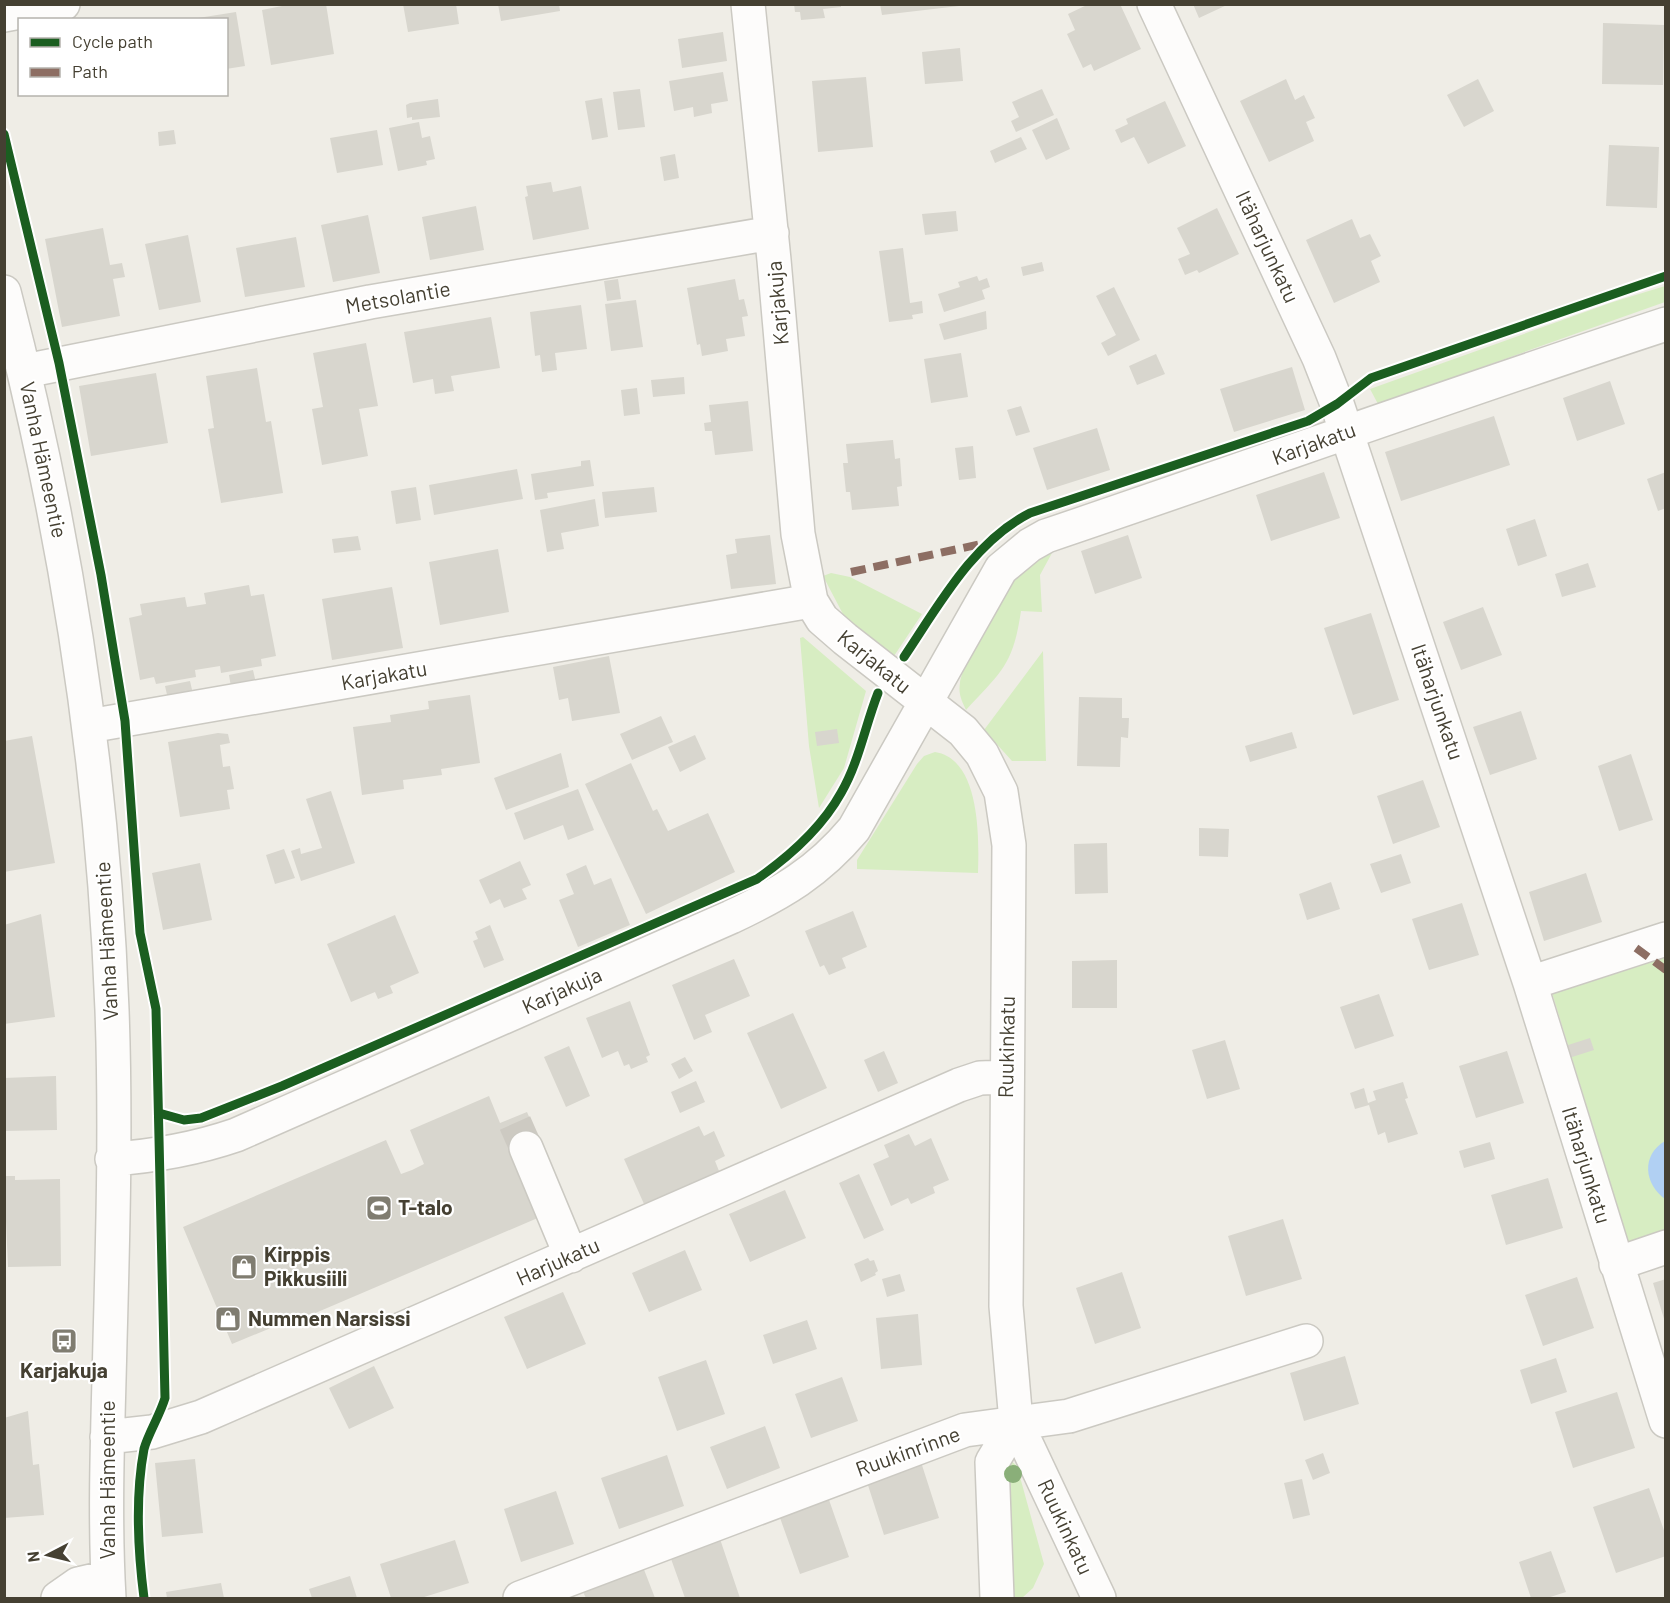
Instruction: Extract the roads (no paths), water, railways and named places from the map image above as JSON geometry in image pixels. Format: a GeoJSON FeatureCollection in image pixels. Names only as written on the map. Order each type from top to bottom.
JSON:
{"type":"FeatureCollection","features":[{"type":"Feature","properties":{"kind":"street"},"geometry":{"type":"LineString","coordinates":[[4,15],[63,4]]}},
{"type":"Feature","properties":{"kind":"street","name":"Karjakuja"},"geometry":{"type":"LineString","coordinates":[[748,4],[772,233],[798,534],[811,601]]}},
{"type":"Feature","properties":{"kind":"street","name":"Itäharjunkatu"},"geometry":{"type":"LineString","coordinates":[[1154,4],[1319,358],[1347,433],[1530,983],[1665,1421]]}},
{"type":"Feature","properties":{"kind":"street","name":"Metsolantie"},"geometry":{"type":"LineString","coordinates":[[25,371],[370,302],[772,233]]}},
{"type":"Feature","properties":{"kind":"street","name":"Vanha Hämeentie"},"geometry":{"type":"LineString","coordinates":[[4,292],[25,371],[58,533],[90,726],[103,868],[112,1011],[107,1437],[109,1588]]}},
{"type":"Feature","properties":{"kind":"street","name":"Karjakatu"},"geometry":{"type":"LineString","coordinates":[[90,726],[811,601],[822,619],[844,639],[925,702],[1000,569],[1030,545],[1046,536],[1347,433],[1446,396],[1665,324]]}},
{"type":"Feature","properties":{"kind":"street","name":"Karjakuja"},"geometry":{"type":"LineString","coordinates":[[112,1159],[160,1156],[204,1146],[236,1135],[769,900],[821,865],[854,829],[925,702]]}},
{"type":"Feature","properties":{"kind":"street","name":"Ruukinkatu"},"geometry":{"type":"LineString","coordinates":[[925,702],[963,731],[982,754],[995,777],[1006,810],[1009,845],[1006,1306],[1016,1422],[1094,1597]]}},
{"type":"Feature","properties":{"kind":"street"},"geometry":{"type":"LineString","coordinates":[[1530,983],[1665,939]]}},
{"type":"Feature","properties":{"kind":"street","name":"Harjukatu"},"geometry":{"type":"LineString","coordinates":[[107,1437],[152,1432],[201,1417],[959,1085],[980,1078],[1006,1077]]}},
{"type":"Feature","properties":{"kind":"street"},"geometry":{"type":"LineString","coordinates":[[526,1148],[571,1256]]}},
{"type":"Feature","properties":{"kind":"street"},"geometry":{"type":"LineString","coordinates":[[1616,1264],[1665,1247]]}},
{"type":"Feature","properties":{"kind":"street","name":"Ruukinrinne"},"geometry":{"type":"LineString","coordinates":[[520,1599],[965,1430],[1069,1416],[1306,1341]]}},
{"type":"Feature","properties":{"kind":"street"},"geometry":{"type":"LineString","coordinates":[[997,1599],[992,1462],[1016,1422]]}},
{"type":"Feature","properties":{"kind":"street"},"geometry":{"type":"LineString","coordinates":[[58,1599],[78,1584],[109,1588]]}},
{"type":"Feature","properties":{"kind":"water"},"geometry":{"type":"Polygon","coordinates":[[[1665,1141],[1665,1199],[1653,1186],[1648,1170],[1652,1154],[1665,1141]]]}},
{"type":"Feature","properties":{"kind":"tunnel"},"geometry":{"type":"LineString","coordinates":[[515,1123],[526,1148]]}},
{"type":"Feature","properties":{"kind":"place","name":"T-talo"},"geometry":{"type":"Point","coordinates":[379,1208]}},
{"type":"Feature","properties":{"kind":"place","name":"Kirppis Pikkusiili"},"geometry":{"type":"Point","coordinates":[244,1267]}},
{"type":"Feature","properties":{"kind":"place","name":"Nummen Narsissi"},"geometry":{"type":"Point","coordinates":[228,1319]}},
{"type":"Feature","properties":{"kind":"place","name":"Karjakuja"},"geometry":{"type":"Point","coordinates":[64,1341]}}]}
